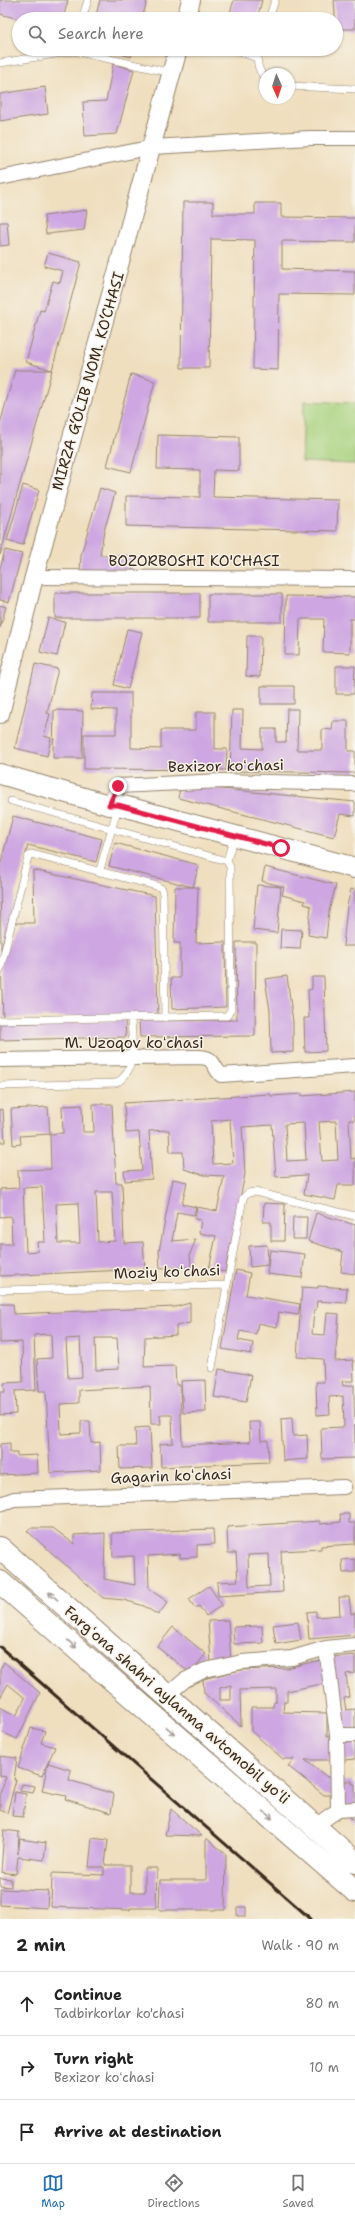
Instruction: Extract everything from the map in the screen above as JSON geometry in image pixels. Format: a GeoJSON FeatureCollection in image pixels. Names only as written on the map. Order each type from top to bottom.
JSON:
{"type":"FeatureCollection","features":[{"type":"Feature","properties":{"kind":"highway","name":"Fargʻona shahri aylanma avtomobil yoʻli"},"geometry":{"type":"LineString","coordinates":[[0,1548],[355,1862]]}},
{"type":"Feature","properties":{"kind":"highway","name":"Fargʻona shahri aylanma avtomobil yoʻli"},"geometry":{"type":"LineString","coordinates":[[0,1582],[355,1891]]}},
{"type":"Feature","properties":{"kind":"main road"},"geometry":{"type":"LineString","coordinates":[[0,774],[355,868]]}},
{"type":"Feature","properties":{"kind":"street"},"geometry":{"type":"LineString","coordinates":[[188,12],[191,0]]}},
{"type":"Feature","properties":{"kind":"street","name":"MIRZA G‘OLIB NOM. KO‘CHASI"},"geometry":{"type":"LineString","coordinates":[[0,714],[34,577],[153,147],[176,56]]}},
{"type":"Feature","properties":{"kind":"street"},"geometry":{"type":"LineString","coordinates":[[0,178],[153,147],[310,138],[355,138]]}},
{"type":"Feature","properties":{"kind":"street","name":"BOZORBOSHI KO'CHASI"},"geometry":{"type":"LineString","coordinates":[[34,577],[355,580]]}},
{"type":"Feature","properties":{"kind":"street","name":"Bexizor koʻchasi"},"geometry":{"type":"LineString","coordinates":[[114,805],[118,786],[222,781],[355,784]]}},
{"type":"Feature","properties":{"kind":"street","name":"M. Uzoqov koʻchasi"},"geometry":{"type":"LineString","coordinates":[[0,1060],[209,1058],[221,1075],[355,1066]]}},
{"type":"Feature","properties":{"kind":"street","name":"Gagarin koʻchasi"},"geometry":{"type":"LineString","coordinates":[[0,1504],[14,1499],[344,1487]]}},
{"type":"Feature","properties":{"kind":"street"},"geometry":{"type":"LineString","coordinates":[[167,1696],[184,1680],[205,1670],[242,1662],[292,1658],[326,1648],[355,1645]]}},
{"type":"Feature","properties":{"kind":"street"},"geometry":{"type":"LineString","coordinates":[[326,1648],[337,1735],[338,1810]]}},
{"type":"Feature","properties":{"kind":"street"},"geometry":{"type":"LineString","coordinates":[[337,1735],[355,1735]]}},
{"type":"Feature","properties":{"kind":"street"},"geometry":{"type":"LineString","coordinates":[[315,1826],[338,1810],[355,1809]]}},
{"type":"Feature","properties":{"kind":"lane"},"geometry":{"type":"LineString","coordinates":[[84,12],[88,0]]}},
{"type":"Feature","properties":{"kind":"lane"},"geometry":{"type":"LineString","coordinates":[[271,12],[275,0]]}},
{"type":"Feature","properties":{"kind":"lane"},"geometry":{"type":"LineString","coordinates":[[0,63],[40,56]]}},
{"type":"Feature","properties":{"kind":"lane"},"geometry":{"type":"LineString","coordinates":[[100,56],[172,73]]}},
{"type":"Feature","properties":{"kind":"lane"},"geometry":{"type":"LineString","coordinates":[[251,56],[257,58],[259,70]]}},
{"type":"Feature","properties":{"kind":"lane"},"geometry":{"type":"LineString","coordinates":[[295,86],[355,89]]}},
{"type":"Feature","properties":{"kind":"lane"},"geometry":{"type":"LineString","coordinates":[[11,801],[227,860]]}},
{"type":"Feature","properties":{"kind":"lane"},"geometry":{"type":"LineString","coordinates":[[99,873],[112,828],[114,805]]}},
{"type":"Feature","properties":{"kind":"lane"},"geometry":{"type":"LineString","coordinates":[[0,1020],[131,1019],[227,1016],[231,1009],[230,867],[227,860],[234,836]]}},
{"type":"Feature","properties":{"kind":"lane"},"geometry":{"type":"LineString","coordinates":[[0,970],[28,857],[35,854],[99,873],[157,886],[162,889],[165,1018]]}},
{"type":"Feature","properties":{"kind":"lane"},"geometry":{"type":"LineString","coordinates":[[0,1086],[116,1083],[127,1074],[132,1059],[131,1019]]}},
{"type":"Feature","properties":{"kind":"lane","name":"Moziy koʻchasi"},"geometry":{"type":"LineString","coordinates":[[0,1290],[227,1285],[243,1198],[248,1193],[255,1192],[355,1216]]}},
{"type":"Feature","properties":{"kind":"lane"},"geometry":{"type":"LineString","coordinates":[[212,1368],[227,1285]]}},
{"type":"Feature","properties":{"kind":"green space"},"geometry":{"type":"Polygon","coordinates":[[[304,401],[355,403],[355,464],[302,462],[304,401]]]}},
{"type":"Feature","properties":{"kind":"building"},"geometry":{"type":"Polygon","coordinates":[[[0,0],[68,0],[65,12],[12,12],[12,17],[0,14],[0,0]]]}},
{"type":"Feature","properties":{"kind":"building"},"geometry":{"type":"Polygon","coordinates":[[[100,0],[147,0],[144,12],[97,12],[100,0]]]}},
{"type":"Feature","properties":{"kind":"building"},"geometry":{"type":"Polygon","coordinates":[[[234,0],[262,0],[259,12],[230,12],[234,0]]]}},
{"type":"Feature","properties":{"kind":"building"},"geometry":{"type":"Polygon","coordinates":[[[334,0],[355,0],[355,29],[343,29],[343,12],[335,12],[334,0]]]}},
{"type":"Feature","properties":{"kind":"building"},"geometry":{"type":"Polygon","coordinates":[[[113,64],[134,70],[117,134],[85,136],[83,102],[106,101],[113,64]]]}},
{"type":"Feature","properties":{"kind":"building"},"geometry":{"type":"Polygon","coordinates":[[[45,87],[48,114],[0,121],[0,94],[45,87]]]}},
{"type":"Feature","properties":{"kind":"building"},"geometry":{"type":"Polygon","coordinates":[[[183,202],[213,202],[213,214],[255,214],[255,203],[281,203],[281,217],[355,218],[355,242],[282,241],[282,269],[355,271],[355,295],[279,294],[278,370],[253,369],[255,240],[211,239],[209,368],[181,368],[183,202]]]}},
{"type":"Feature","properties":{"kind":"building"},"geometry":{"type":"Polygon","coordinates":[[[87,210],[84,230],[46,234],[44,216],[87,210]]]}},
{"type":"Feature","properties":{"kind":"building"},"geometry":{"type":"Polygon","coordinates":[[[0,222],[7,222],[9,245],[0,246],[0,222]]]}},
{"type":"Feature","properties":{"kind":"building"},"geometry":{"type":"Polygon","coordinates":[[[48,253],[81,262],[52,370],[26,362],[40,310],[44,311],[53,281],[60,283],[63,271],[44,266],[48,253]]]}},
{"type":"Feature","properties":{"kind":"building"},"geometry":{"type":"Polygon","coordinates":[[[15,370],[52,370],[0,555],[0,424],[15,370]]]}},
{"type":"Feature","properties":{"kind":"building"},"geometry":{"type":"Polygon","coordinates":[[[131,374],[155,381],[131,472],[107,466],[131,374]]]}},
{"type":"Feature","properties":{"kind":"building"},"geometry":{"type":"Polygon","coordinates":[[[158,435],[239,437],[239,471],[214,470],[213,497],[338,500],[337,531],[126,526],[126,496],[200,497],[200,470],[157,469],[158,435]]]}},
{"type":"Feature","properties":{"kind":"building"},"geometry":{"type":"Polygon","coordinates":[[[23,485],[39,490],[23,545],[7,541],[23,485]]]}},
{"type":"Feature","properties":{"kind":"building"},"geometry":{"type":"Polygon","coordinates":[[[100,488],[115,493],[104,531],[100,555],[133,556],[133,573],[80,571],[81,555],[100,488]]]}},
{"type":"Feature","properties":{"kind":"building"},"geometry":{"type":"Polygon","coordinates":[[[5,550],[22,554],[9,602],[0,600],[0,568],[5,550]]]}},
{"type":"Feature","properties":{"kind":"building"},"geometry":{"type":"Polygon","coordinates":[[[55,593],[200,593],[200,618],[55,618],[55,593]]]}},
{"type":"Feature","properties":{"kind":"building"},"geometry":{"type":"Polygon","coordinates":[[[208,594],[282,594],[282,622],[208,622],[208,594]]]}},
{"type":"Feature","properties":{"kind":"building"},"geometry":{"type":"Polygon","coordinates":[[[286,596],[355,597],[355,619],[350,619],[350,653],[323,652],[324,619],[300,619],[299,655],[285,655],[286,596]]]}},
{"type":"Feature","properties":{"kind":"building"},"geometry":{"type":"Polygon","coordinates":[[[0,605],[6,607],[0,628],[0,605]]]}},
{"type":"Feature","properties":{"kind":"building"},"geometry":{"type":"Polygon","coordinates":[[[48,618],[65,622],[57,656],[40,652],[48,618]]]}},
{"type":"Feature","properties":{"kind":"building"},"geometry":{"type":"Polygon","coordinates":[[[127,629],[142,632],[128,689],[114,685],[127,629]]]}},
{"type":"Feature","properties":{"kind":"building"},"geometry":{"type":"Polygon","coordinates":[[[247,636],[261,636],[260,677],[246,676],[247,636]]]}},
{"type":"Feature","properties":{"kind":"building"},"geometry":{"type":"Polygon","coordinates":[[[35,664],[58,669],[47,713],[50,714],[44,736],[51,738],[47,756],[15,748],[35,664]]]}},
{"type":"Feature","properties":{"kind":"building"},"geometry":{"type":"Polygon","coordinates":[[[336,666],[355,666],[354,694],[336,694],[336,666]]]}},
{"type":"Feature","properties":{"kind":"building"},"geometry":{"type":"Polygon","coordinates":[[[261,686],[294,686],[294,704],[261,704],[261,686]]]}},
{"type":"Feature","properties":{"kind":"building"},"geometry":{"type":"Polygon","coordinates":[[[92,693],[131,693],[131,748],[161,749],[161,730],[196,730],[196,712],[215,712],[215,749],[227,749],[226,770],[84,769],[84,734],[116,734],[116,710],[91,709],[92,693]]]}},
{"type":"Feature","properties":{"kind":"building"},"geometry":{"type":"Polygon","coordinates":[[[287,709],[298,709],[297,750],[322,750],[322,729],[332,730],[333,721],[348,721],[348,751],[355,751],[355,773],[230,771],[232,710],[243,710],[242,748],[262,749],[262,729],[276,729],[276,742],[286,742],[287,709]]]}},
{"type":"Feature","properties":{"kind":"building"},"geometry":{"type":"Polygon","coordinates":[[[54,710],[83,711],[82,758],[53,758],[54,710]]]}},
{"type":"Feature","properties":{"kind":"building"},"geometry":{"type":"Polygon","coordinates":[[[181,785],[355,802],[355,816],[340,814],[334,837],[178,798],[181,785]]]}},
{"type":"Feature","properties":{"kind":"building"},"geometry":{"type":"Polygon","coordinates":[[[13,816],[102,839],[96,862],[28,845],[1,951],[0,866],[13,816]]]}},
{"type":"Feature","properties":{"kind":"building"},"geometry":{"type":"Polygon","coordinates":[[[115,843],[199,865],[193,887],[109,866],[115,843]]]}},
{"type":"Feature","properties":{"kind":"building"},"geometry":{"type":"Polygon","coordinates":[[[265,867],[336,885],[329,911],[326,938],[308,935],[311,906],[304,904],[305,901],[282,895],[284,887],[262,881],[265,867]]]}},
{"type":"Feature","properties":{"kind":"building"},"geometry":{"type":"Polygon","coordinates":[[[33,870],[155,896],[158,1015],[3,1018],[1,966],[15,923],[34,923],[33,870]]]}},
{"type":"Feature","properties":{"kind":"building"},"geometry":{"type":"Polygon","coordinates":[[[257,885],[281,887],[277,933],[253,930],[257,885]]]}},
{"type":"Feature","properties":{"kind":"building"},"geometry":{"type":"Polygon","coordinates":[[[175,887],[198,887],[196,943],[225,942],[226,1007],[172,1009],[171,978],[180,978],[180,943],[174,943],[175,887]]]}},
{"type":"Feature","properties":{"kind":"building"},"geometry":{"type":"Polygon","coordinates":[[[351,889],[355,890],[355,946],[343,946],[347,906],[351,889]]]}},
{"type":"Feature","properties":{"kind":"building"},"geometry":{"type":"Polygon","coordinates":[[[281,929],[302,930],[300,949],[280,948],[281,929]]]}},
{"type":"Feature","properties":{"kind":"building"},"geometry":{"type":"Polygon","coordinates":[[[236,942],[256,942],[255,1036],[140,1037],[139,1021],[237,1020],[236,942]]]}},
{"type":"Feature","properties":{"kind":"building"},"geometry":{"type":"Polygon","coordinates":[[[287,976],[293,1022],[293,1052],[271,1053],[270,1011],[265,979],[287,976]]]}},
{"type":"Feature","properties":{"kind":"building"},"geometry":{"type":"Polygon","coordinates":[[[312,977],[324,977],[326,1051],[305,1052],[304,1018],[309,1018],[308,990],[312,989],[312,977]]]}},
{"type":"Feature","properties":{"kind":"building"},"geometry":{"type":"Polygon","coordinates":[[[125,1020],[126,1037],[0,1040],[0,1024],[125,1020]]]}},
{"type":"Feature","properties":{"kind":"building"},"geometry":{"type":"Polygon","coordinates":[[[355,1092],[355,1120],[349,1120],[351,1159],[355,1158],[355,1185],[338,1185],[335,1200],[304,1194],[307,1175],[276,1177],[272,1125],[242,1127],[245,1174],[225,1272],[209,1269],[216,1236],[199,1233],[201,1220],[195,1219],[197,1207],[217,1211],[224,1176],[204,1175],[184,1169],[183,1152],[170,1152],[169,1130],[149,1131],[152,1179],[125,1181],[124,1171],[142,1170],[139,1132],[126,1133],[124,1103],[270,1094],[271,1096],[302,1094],[302,1096],[355,1092]],[[230,1119],[211,1121],[213,1164],[233,1163],[230,1119]],[[336,1121],[319,1122],[322,1161],[338,1160],[336,1121]],[[304,1123],[285,1124],[287,1161],[306,1160],[304,1123]]]}},
{"type":"Feature","properties":{"kind":"building"},"geometry":{"type":"Polygon","coordinates":[[[93,1104],[112,1104],[116,1183],[122,1183],[124,1243],[143,1242],[145,1269],[0,1276],[0,1244],[12,1244],[11,1216],[0,1217],[0,1189],[19,1188],[18,1170],[51,1169],[50,1134],[63,1133],[62,1106],[82,1105],[83,1132],[94,1132],[93,1104]],[[42,1187],[23,1188],[26,1252],[38,1251],[37,1242],[45,1242],[42,1187]],[[96,1192],[98,1242],[115,1241],[112,1192],[96,1192]],[[78,1203],[56,1204],[58,1243],[80,1243],[78,1203]]]}},
{"type":"Feature","properties":{"kind":"building"},"geometry":{"type":"Polygon","coordinates":[[[48,1107],[50,1134],[20,1136],[21,1144],[13,1145],[11,1109],[48,1107]]]}},
{"type":"Feature","properties":{"kind":"building"},"geometry":{"type":"Polygon","coordinates":[[[3,1109],[5,1142],[0,1142],[0,1110],[3,1109]]]}},
{"type":"Feature","properties":{"kind":"building"},"geometry":{"type":"Polygon","coordinates":[[[173,1179],[187,1182],[182,1204],[196,1207],[194,1215],[177,1212],[172,1241],[196,1239],[190,1254],[191,1267],[160,1268],[159,1251],[173,1179]]]}},
{"type":"Feature","properties":{"kind":"building"},"geometry":{"type":"Polygon","coordinates":[[[264,1203],[285,1204],[284,1241],[271,1241],[271,1222],[263,1222],[264,1203]]]}},
{"type":"Feature","properties":{"kind":"building"},"geometry":{"type":"Polygon","coordinates":[[[316,1213],[355,1225],[355,1274],[341,1272],[343,1252],[308,1241],[316,1213]]]}},
{"type":"Feature","properties":{"kind":"building"},"geometry":{"type":"Polygon","coordinates":[[[293,1217],[307,1217],[306,1239],[292,1239],[293,1217]]]}},
{"type":"Feature","properties":{"kind":"building"},"geometry":{"type":"Polygon","coordinates":[[[267,1245],[268,1265],[250,1267],[249,1246],[267,1245]]]}},
{"type":"Feature","properties":{"kind":"building"},"geometry":{"type":"Polygon","coordinates":[[[270,1250],[305,1254],[302,1278],[267,1274],[270,1250]]]}},
{"type":"Feature","properties":{"kind":"building"},"geometry":{"type":"Polygon","coordinates":[[[236,1270],[250,1273],[246,1295],[300,1304],[298,1315],[279,1312],[277,1327],[258,1323],[256,1334],[240,1331],[238,1340],[253,1343],[251,1354],[222,1349],[236,1270]]]}},
{"type":"Feature","properties":{"kind":"building"},"geometry":{"type":"Polygon","coordinates":[[[318,1286],[347,1288],[346,1303],[317,1301],[316,1310],[314,1310],[312,1334],[325,1335],[327,1313],[339,1314],[335,1361],[353,1360],[354,1381],[342,1381],[343,1386],[354,1385],[355,1458],[322,1459],[321,1428],[344,1427],[343,1396],[329,1397],[330,1414],[317,1415],[316,1382],[324,1382],[323,1359],[297,1357],[302,1287],[318,1288],[318,1286]]]}},
{"type":"Feature","properties":{"kind":"building"},"geometry":{"type":"Polygon","coordinates":[[[190,1303],[190,1323],[176,1326],[176,1335],[145,1337],[144,1367],[175,1366],[176,1385],[180,1385],[182,1445],[250,1442],[249,1422],[260,1422],[261,1441],[268,1440],[269,1462],[161,1467],[160,1444],[173,1443],[172,1415],[160,1415],[161,1424],[151,1424],[150,1386],[79,1390],[79,1403],[60,1404],[61,1434],[81,1433],[81,1421],[90,1421],[91,1443],[100,1442],[101,1470],[50,1473],[46,1391],[39,1391],[37,1359],[52,1358],[51,1334],[34,1335],[36,1390],[15,1391],[16,1414],[0,1415],[0,1392],[5,1392],[4,1383],[23,1382],[22,1342],[0,1343],[0,1304],[13,1304],[14,1314],[175,1307],[190,1303]],[[80,1338],[66,1339],[68,1378],[82,1377],[80,1338]],[[95,1338],[96,1370],[119,1369],[117,1338],[95,1338]]]}},
{"type":"Feature","properties":{"kind":"building"},"geometry":{"type":"Polygon","coordinates":[[[219,1369],[251,1375],[246,1402],[214,1397],[219,1369]]]}},
{"type":"Feature","properties":{"kind":"building"},"geometry":{"type":"Polygon","coordinates":[[[205,1380],[206,1412],[183,1413],[181,1381],[205,1380]]]}},
{"type":"Feature","properties":{"kind":"building"},"geometry":{"type":"Polygon","coordinates":[[[292,1418],[293,1436],[307,1435],[308,1459],[283,1461],[281,1419],[292,1418]]]}},
{"type":"Feature","properties":{"kind":"building"},"geometry":{"type":"Polygon","coordinates":[[[150,1427],[152,1468],[120,1469],[119,1446],[136,1446],[135,1428],[150,1427]]]}},
{"type":"Feature","properties":{"kind":"building"},"geometry":{"type":"Polygon","coordinates":[[[10,1443],[10,1453],[17,1453],[17,1456],[37,1455],[38,1473],[0,1475],[0,1444],[10,1443]]]}},
{"type":"Feature","properties":{"kind":"building"},"geometry":{"type":"Polygon","coordinates":[[[340,1514],[349,1514],[349,1523],[355,1523],[355,1544],[321,1546],[321,1549],[281,1551],[283,1592],[218,1596],[217,1582],[238,1581],[236,1553],[228,1553],[227,1527],[320,1521],[320,1524],[341,1522],[340,1514]],[[269,1554],[248,1555],[249,1587],[270,1586],[269,1554]]]}},
{"type":"Feature","properties":{"kind":"building"},"geometry":{"type":"Polygon","coordinates":[[[30,1528],[53,1528],[74,1544],[74,1535],[105,1533],[104,1579],[135,1585],[134,1556],[113,1557],[112,1533],[213,1529],[214,1544],[197,1545],[197,1557],[180,1558],[180,1554],[148,1556],[149,1589],[168,1602],[158,1615],[144,1606],[124,1600],[103,1598],[27,1531],[30,1528]]]}},
{"type":"Feature","properties":{"kind":"building"},"geometry":{"type":"Polygon","coordinates":[[[355,1559],[355,1572],[343,1573],[342,1560],[355,1559]]]}},
{"type":"Feature","properties":{"kind":"building"},"geometry":{"type":"Polygon","coordinates":[[[209,1586],[222,1605],[206,1616],[199,1606],[195,1608],[189,1599],[209,1586]]]}},
{"type":"Feature","properties":{"kind":"building"},"geometry":{"type":"Polygon","coordinates":[[[339,1597],[349,1597],[351,1614],[355,1613],[355,1635],[309,1639],[307,1612],[316,1611],[316,1617],[340,1615],[339,1597]]]}},
{"type":"Feature","properties":{"kind":"building"},"geometry":{"type":"Polygon","coordinates":[[[228,1620],[231,1661],[211,1662],[208,1621],[228,1620]]]}},
{"type":"Feature","properties":{"kind":"building"},"geometry":{"type":"Polygon","coordinates":[[[298,1622],[301,1640],[276,1644],[273,1625],[298,1622]]]}},
{"type":"Feature","properties":{"kind":"building"},"geometry":{"type":"Polygon","coordinates":[[[262,1626],[263,1643],[234,1644],[233,1627],[262,1626]]]}},
{"type":"Feature","properties":{"kind":"building"},"geometry":{"type":"Polygon","coordinates":[[[173,1627],[206,1654],[190,1673],[157,1647],[173,1627]]]}},
{"type":"Feature","properties":{"kind":"building"},"geometry":{"type":"Polygon","coordinates":[[[355,1655],[355,1673],[346,1674],[349,1697],[344,1698],[346,1710],[355,1709],[355,1730],[341,1731],[331,1657],[355,1655]]]}},
{"type":"Feature","properties":{"kind":"building"},"geometry":{"type":"Polygon","coordinates":[[[321,1660],[326,1683],[287,1691],[287,1702],[284,1702],[283,1712],[327,1713],[327,1736],[332,1736],[332,1760],[305,1760],[327,1777],[332,1777],[333,1795],[324,1795],[288,1766],[294,1759],[283,1759],[251,1731],[251,1707],[273,1707],[274,1702],[276,1702],[276,1689],[240,1690],[241,1726],[204,1693],[203,1679],[240,1670],[287,1668],[321,1660]],[[231,1685],[220,1688],[220,1700],[231,1700],[231,1685]]]}},
{"type":"Feature","properties":{"kind":"building"},"geometry":{"type":"Polygon","coordinates":[[[4,1662],[40,1693],[17,1739],[0,1731],[0,1707],[16,1716],[25,1698],[8,1684],[0,1698],[0,1670],[4,1662]]]}},
{"type":"Feature","properties":{"kind":"building"},"geometry":{"type":"Polygon","coordinates":[[[31,1728],[45,1731],[41,1743],[55,1747],[42,1776],[18,1768],[31,1728]]]}},
{"type":"Feature","properties":{"kind":"building"},"geometry":{"type":"Polygon","coordinates":[[[355,1741],[355,1759],[344,1760],[343,1742],[355,1741]]]}},
{"type":"Feature","properties":{"kind":"building"},"geometry":{"type":"Polygon","coordinates":[[[0,1756],[17,1758],[14,1780],[16,1780],[7,1813],[0,1810],[0,1794],[6,1777],[0,1776],[0,1756]]]}},
{"type":"Feature","properties":{"kind":"building"},"geometry":{"type":"Polygon","coordinates":[[[48,1763],[71,1770],[69,1780],[114,1794],[111,1813],[65,1799],[66,1796],[42,1791],[48,1763]]]}},
{"type":"Feature","properties":{"kind":"building"},"geometry":{"type":"Polygon","coordinates":[[[342,1781],[352,1781],[352,1784],[355,1784],[355,1805],[343,1806],[342,1781]]]}},
{"type":"Feature","properties":{"kind":"building"},"geometry":{"type":"Polygon","coordinates":[[[22,1784],[35,1786],[33,1793],[20,1791],[22,1784]]]}},
{"type":"Feature","properties":{"kind":"building"},"geometry":{"type":"Polygon","coordinates":[[[15,1792],[26,1794],[23,1817],[12,1816],[15,1792]]]}},
{"type":"Feature","properties":{"kind":"building"},"geometry":{"type":"Polygon","coordinates":[[[171,1809],[202,1836],[165,1835],[171,1809]]]}},
{"type":"Feature","properties":{"kind":"building"},"geometry":{"type":"Polygon","coordinates":[[[355,1816],[355,1823],[350,1818],[355,1816]]]}},
{"type":"Feature","properties":{"kind":"building"},"geometry":{"type":"Polygon","coordinates":[[[4,1830],[19,1832],[18,1854],[20,1839],[46,1843],[44,1860],[18,1857],[16,1874],[1,1872],[4,1830]]]}},
{"type":"Feature","properties":{"kind":"building"},"geometry":{"type":"Polygon","coordinates":[[[92,1838],[108,1840],[105,1865],[130,1865],[130,1892],[145,1892],[145,1868],[157,1868],[156,1908],[130,1908],[130,1910],[51,1907],[52,1873],[104,1875],[104,1867],[89,1867],[92,1838]]]}},
{"type":"Feature","properties":{"kind":"building"},"geometry":{"type":"Polygon","coordinates":[[[206,1838],[226,1854],[225,1910],[159,1910],[160,1880],[206,1880],[206,1838]]]}},
{"type":"Feature","properties":{"kind":"building"},"geometry":{"type":"Polygon","coordinates":[[[0,1878],[11,1879],[11,1887],[0,1886],[0,1878]]]}},
{"type":"Feature","properties":{"kind":"building"},"geometry":{"type":"Polygon","coordinates":[[[0,1889],[48,1891],[47,1908],[0,1905],[0,1889]]]}},
{"type":"Feature","properties":{"kind":"building"},"geometry":{"type":"Polygon","coordinates":[[[237,1907],[246,1907],[246,1916],[237,1916],[237,1907]]]}},
{"type":"Feature","properties":{"kind":"railway"},"geometry":{"type":"LineString","coordinates":[[0,1647],[311,1919]]}},
{"type":"Feature","properties":{"kind":"route"},"geometry":{"type":"LineString","coordinates":[[118,786],[109,805],[118,805],[281,848]]}}]}
